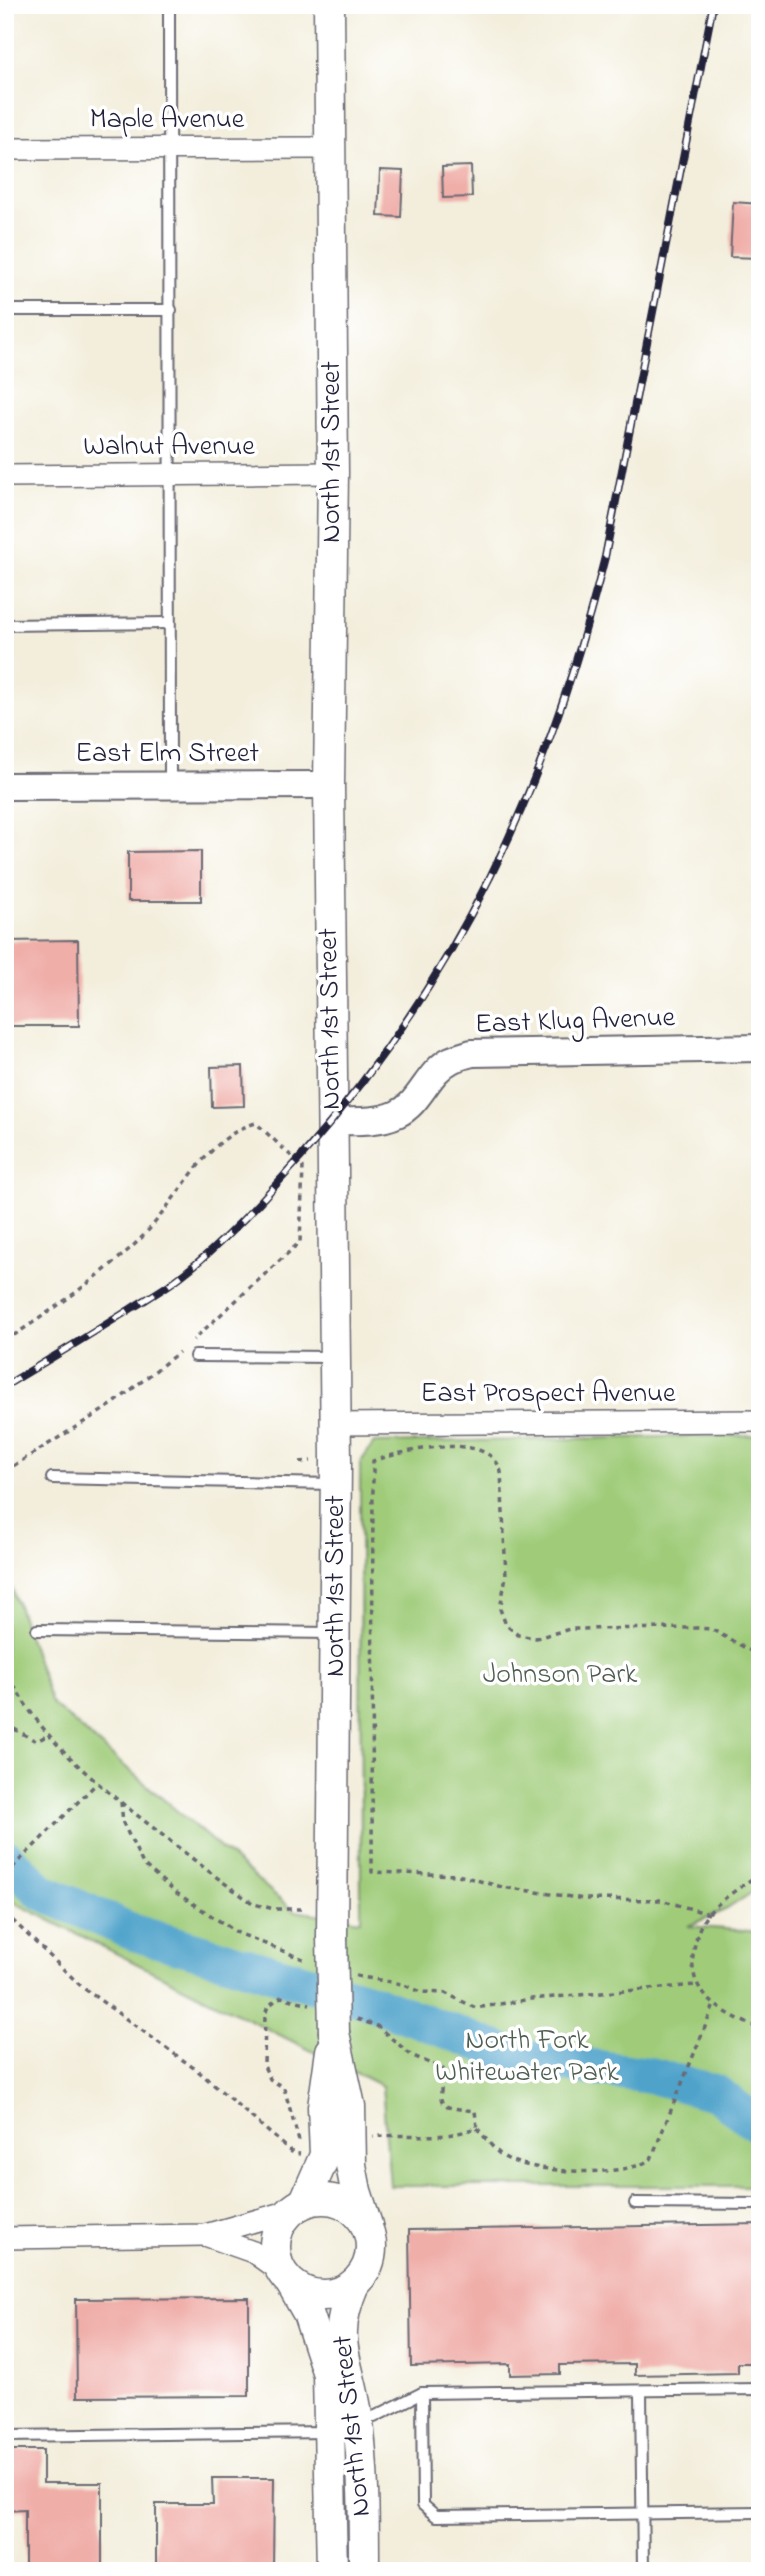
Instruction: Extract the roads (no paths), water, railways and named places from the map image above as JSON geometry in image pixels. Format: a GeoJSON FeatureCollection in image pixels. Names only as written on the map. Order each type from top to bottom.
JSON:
{"type":"FeatureCollection","features":[{"type":"Feature","properties":{"kind":"main road","name":"North 1st Street"},"geometry":{"type":"LineString","coordinates":[[297,2207],[324,2162],[323,2106],[334,2033],[332,1937],[336,1424],[329,785],[333,473],[329,5]]}},
{"type":"Feature","properties":{"kind":"main road","name":"North 1st Street"},"geometry":{"type":"LineString","coordinates":[[334,2033],[350,2106],[351,2165],[368,2229]]}},
{"type":"Feature","properties":{"kind":"main road"},"geometry":{"type":"LineString","coordinates":[[318,2199],[334,2200],[348,2206],[368,2229],[370,2259],[364,2273],[340,2293],[323,2296],[307,2293],[287,2279],[275,2257],[275,2241],[280,2225],[297,2207],[318,2199]]}},
{"type":"Feature","properties":{"kind":"main road","name":"North 1st Street"},"geometry":{"type":"LineString","coordinates":[[287,2279],[308,2313],[328,2374],[332,2571]]}},
{"type":"Feature","properties":{"kind":"main road","name":"North 1st Street"},"geometry":{"type":"LineString","coordinates":[[354,2284],[341,2319],[340,2334],[357,2414],[364,2571]]}},
{"type":"Feature","properties":{"kind":"street","name":"Maple Avenue"},"geometry":{"type":"LineString","coordinates":[[5,149],[329,148]]}},
{"type":"Feature","properties":{"kind":"street","name":"Walnut Avenue"},"geometry":{"type":"LineString","coordinates":[[5,476],[333,473]]}},
{"type":"Feature","properties":{"kind":"street","name":"East Elm Street"},"geometry":{"type":"LineString","coordinates":[[5,786],[329,785]]}},
{"type":"Feature","properties":{"kind":"street","name":"East Klug Avenue"},"geometry":{"type":"LineString","coordinates":[[332,1121],[370,1121],[397,1114],[414,1102],[436,1071],[451,1059],[472,1054],[760,1048]]}},
{"type":"Feature","properties":{"kind":"street","name":"East Prospect Avenue"},"geometry":{"type":"LineString","coordinates":[[336,1424],[760,1421]]}},
{"type":"Feature","properties":{"kind":"street"},"geometry":{"type":"LineString","coordinates":[[5,2238],[205,2235],[297,2207]]}},
{"type":"Feature","properties":{"kind":"street"},"geometry":{"type":"LineString","coordinates":[[205,2235],[225,2245],[253,2252],[287,2279]]}},
{"type":"Feature","properties":{"kind":"lane"},"geometry":{"type":"LineString","coordinates":[[169,5],[172,475],[168,623],[170,785]]}},
{"type":"Feature","properties":{"kind":"lane"},"geometry":{"type":"LineString","coordinates":[[5,310],[171,310]]}},
{"type":"Feature","properties":{"kind":"lane"},"geometry":{"type":"LineString","coordinates":[[5,625],[168,623]]}},
{"type":"Feature","properties":{"kind":"lane"},"geometry":{"type":"LineString","coordinates":[[195,1356],[335,1357]]}},
{"type":"Feature","properties":{"kind":"lane"},"geometry":{"type":"LineString","coordinates":[[52,1478],[336,1484]]}},
{"type":"Feature","properties":{"kind":"lane"},"geometry":{"type":"LineString","coordinates":[[37,1630],[336,1633]]}},
{"type":"Feature","properties":{"kind":"lane"},"geometry":{"type":"LineString","coordinates":[[635,2203],[760,2204]]}},
{"type":"Feature","properties":{"kind":"lane"},"geometry":{"type":"LineString","coordinates":[[357,2414],[374,2417],[422,2393],[760,2389]]}},
{"type":"Feature","properties":{"kind":"lane"},"geometry":{"type":"LineString","coordinates":[[641,2390],[643,2571]]}},
{"type":"Feature","properties":{"kind":"lane"},"geometry":{"type":"LineString","coordinates":[[422,2393],[423,2505],[436,2516],[760,2512]]}},
{"type":"Feature","properties":{"kind":"lane"},"geometry":{"type":"LineString","coordinates":[[5,2436],[331,2432]]}},
{"type":"Feature","properties":{"kind":"waterway"},"geometry":{"type":"LineString","coordinates":[[5,1857],[42,1892],[135,1933],[366,2000],[517,2057],[653,2076],[716,2093],[760,2126]]}},
{"type":"Feature","properties":{"kind":"railway"},"geometry":{"type":"LineString","coordinates":[[5,1386],[157,1293],[213,1249],[258,1204],[357,1090],[407,1020],[451,949],[490,876],[525,801],[556,722],[605,557],[713,5]]}},
{"type":"Feature","properties":{"kind":"park label","name":"Johnson Park"},"geometry":{"type":"Point","coordinates":[560,1675]}},
{"type":"Feature","properties":{"kind":"park label","name":"North Fork Whitewater Park"},"geometry":{"type":"Point","coordinates":[527,2057]}}]}
